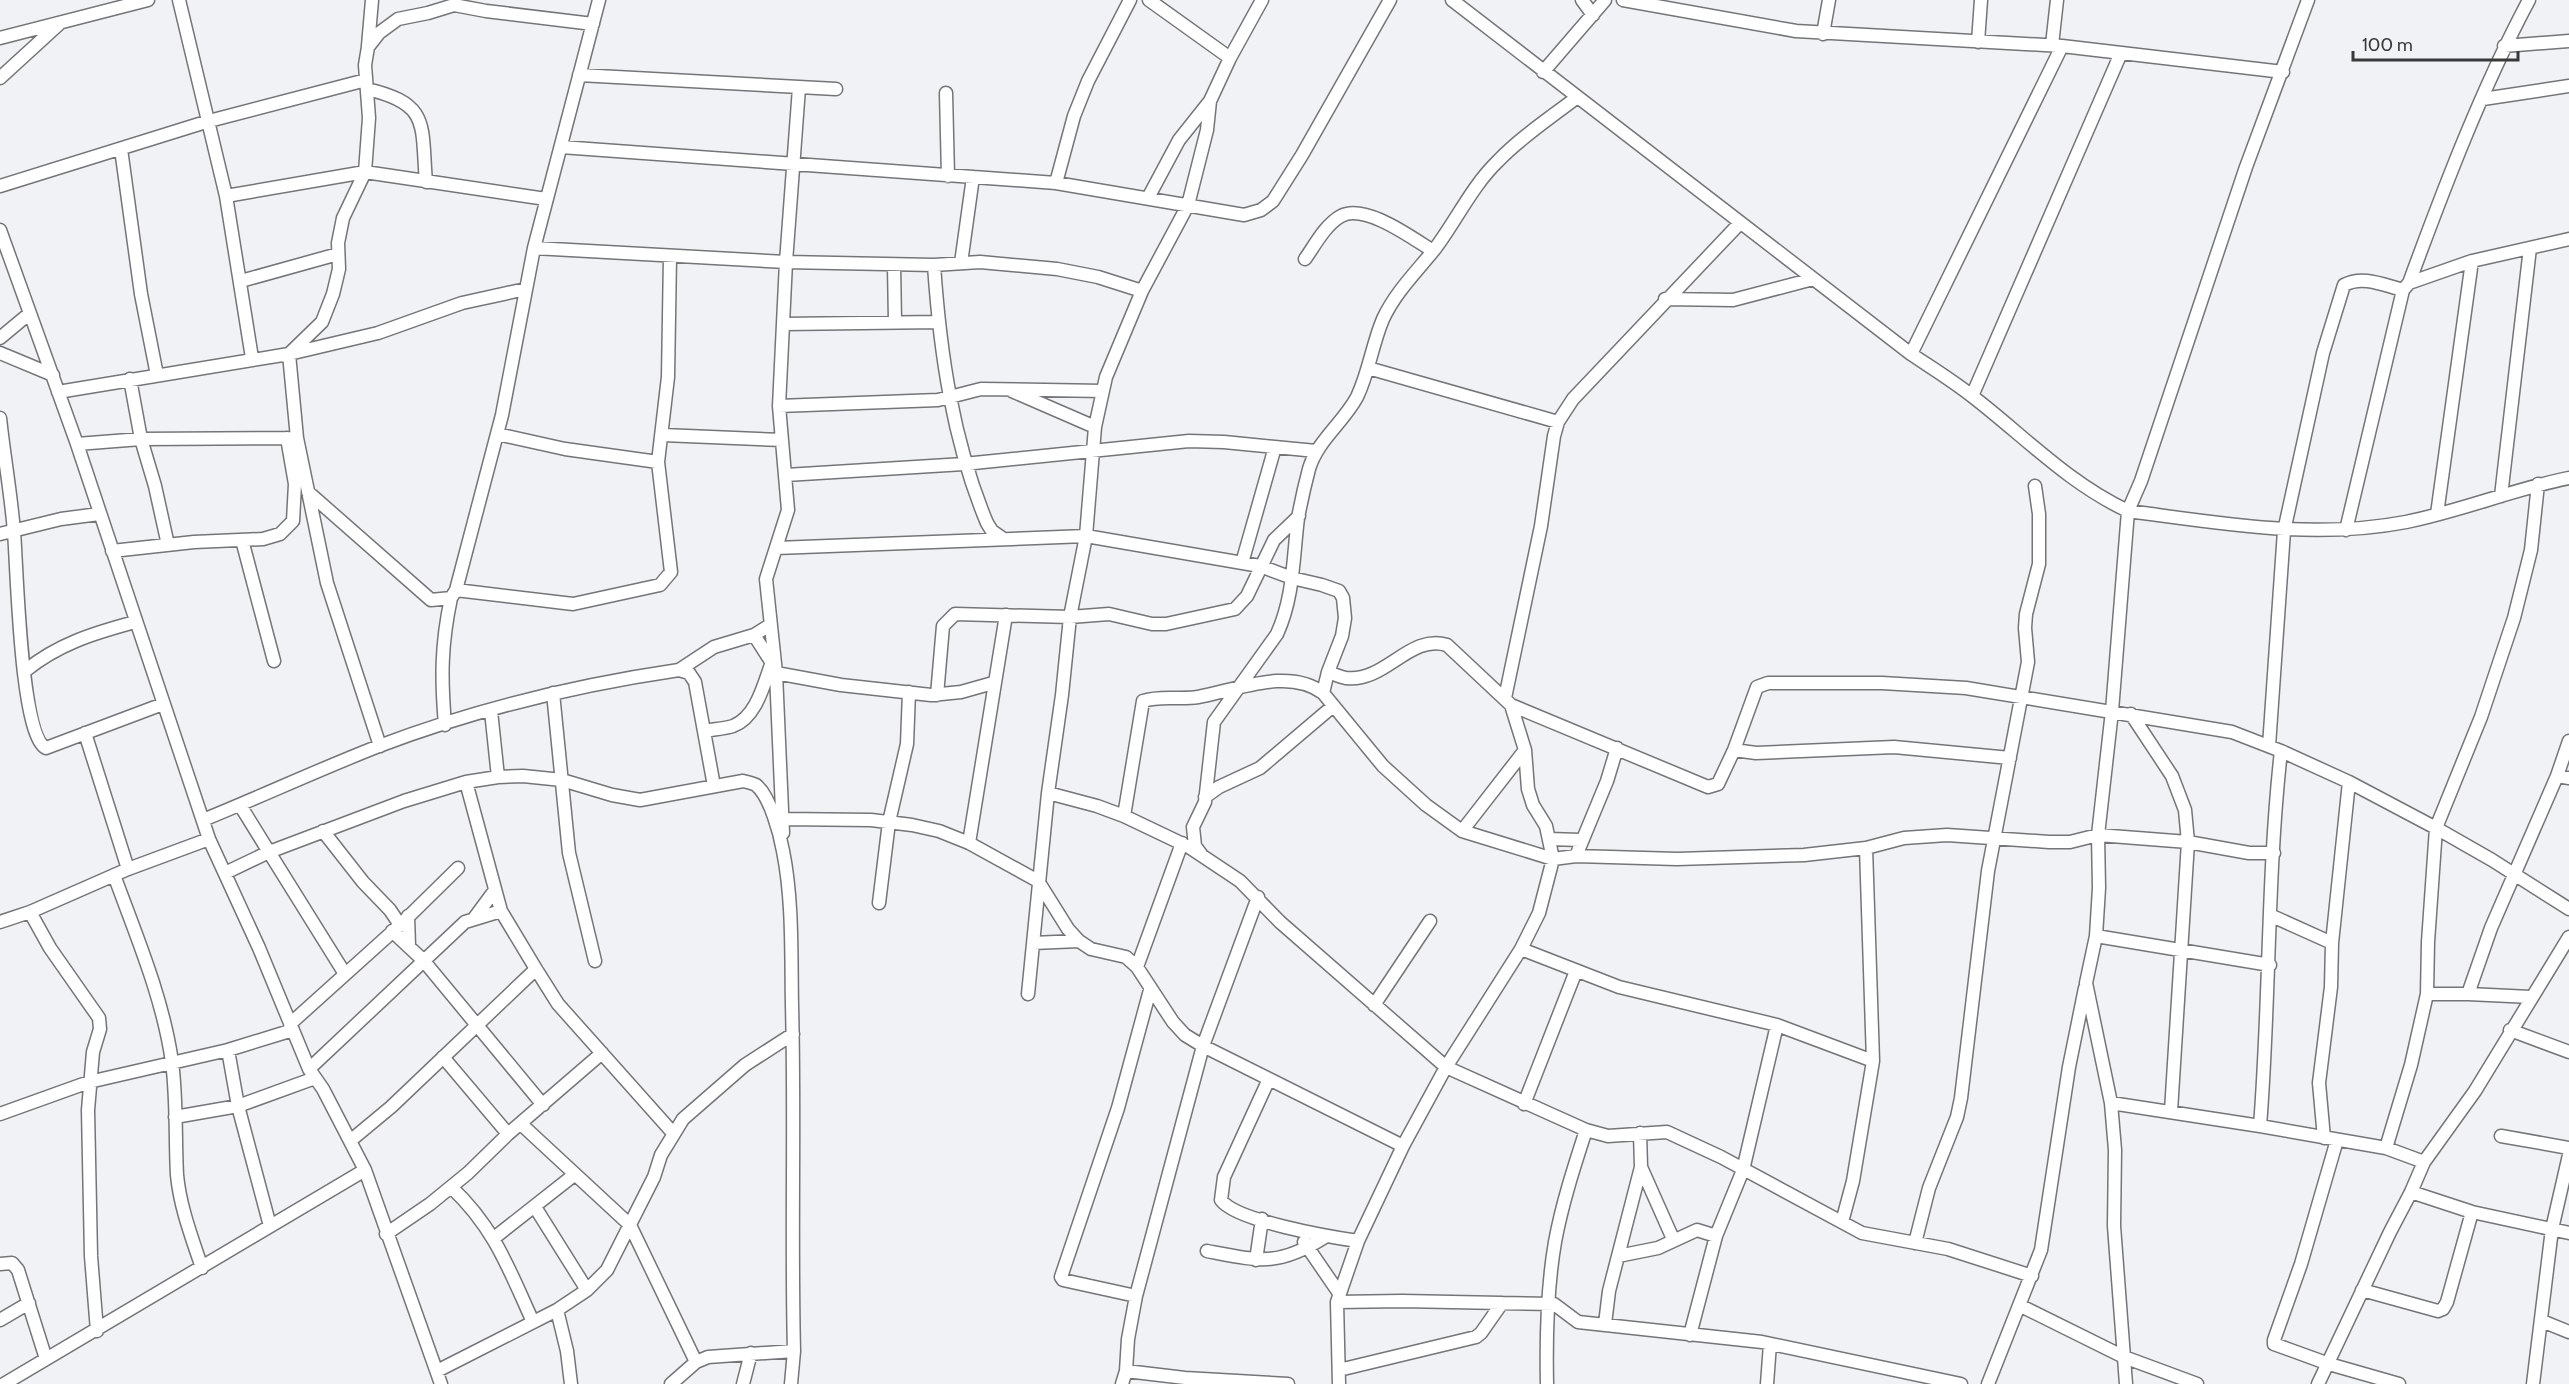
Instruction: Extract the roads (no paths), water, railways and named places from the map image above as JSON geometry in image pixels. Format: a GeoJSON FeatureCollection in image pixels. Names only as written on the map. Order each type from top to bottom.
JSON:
{"type":"FeatureCollection","features":[{"type":"Feature","properties":{"kind":"street"},"geometry":{"type":"LineString","coordinates":[[0,38],[148,0]]}},
{"type":"Feature","properties":{"kind":"street"},"geometry":{"type":"LineString","coordinates":[[179,0],[226,196],[252,358]]}},
{"type":"Feature","properties":{"kind":"street"},"geometry":{"type":"LineString","coordinates":[[112,551],[263,539],[280,534],[292,520],[296,484],[289,354],[322,322],[339,269],[338,243],[343,218],[365,171],[369,128],[365,65],[372,0]]}},
{"type":"Feature","properties":{"kind":"street"},"geometry":{"type":"LineString","coordinates":[[445,725],[441,674],[444,633],[496,434],[534,248],[599,0]]}},
{"type":"Feature","properties":{"kind":"street"},"geometry":{"type":"LineString","coordinates":[[1056,183],[1074,116],[1130,0]]}},
{"type":"Feature","properties":{"kind":"street"},"geometry":{"type":"LineString","coordinates":[[1149,0],[1230,58]]}},
{"type":"Feature","properties":{"kind":"street"},"geometry":{"type":"LineString","coordinates":[[1148,198],[1179,140],[1210,101],[1230,58],[1262,0]]}},
{"type":"Feature","properties":{"kind":"street"},"geometry":{"type":"LineString","coordinates":[[561,147],[1056,183],[1244,215],[1261,210],[1273,201],[1302,155],[1390,0]]}},
{"type":"Feature","properties":{"kind":"street"},"geometry":{"type":"LineString","coordinates":[[1452,0],[1576,98],[1911,354],[1972,396],[2067,475],[2103,499],[2128,511],[2284,531],[2346,530],[2405,522],[2538,484],[2569,478]]}},
{"type":"Feature","properties":{"kind":"street"},"geometry":{"type":"LineString","coordinates":[[1582,0],[1593,15]]}},
{"type":"Feature","properties":{"kind":"street"},"geometry":{"type":"LineString","coordinates":[[1543,72],[1605,0]]}},
{"type":"Feature","properties":{"kind":"street"},"geometry":{"type":"LineString","coordinates":[[1623,0],[1823,34],[2057,45],[2283,72]]}},
{"type":"Feature","properties":{"kind":"street"},"geometry":{"type":"LineString","coordinates":[[1823,34],[1829,0]]}},
{"type":"Feature","properties":{"kind":"street"},"geometry":{"type":"LineString","coordinates":[[1978,42],[1981,0]]}},
{"type":"Feature","properties":{"kind":"street"},"geometry":{"type":"LineString","coordinates":[[1911,354],[2057,45],[2057,0]]}},
{"type":"Feature","properties":{"kind":"street"},"geometry":{"type":"LineString","coordinates":[[1988,1384],[2021,1306],[2041,1250],[2047,1223],[2059,1132],[2096,936],[2099,888],[2098,836],[2112,711],[2128,511],[2141,481],[2246,168],[2308,0]]}},
{"type":"Feature","properties":{"kind":"street"},"geometry":{"type":"LineString","coordinates":[[368,47],[379,33],[398,19],[428,13],[456,2],[486,11],[593,24]]}},
{"type":"Feature","properties":{"kind":"street"},"geometry":{"type":"LineString","coordinates":[[2346,530],[2406,286],[2504,46],[2526,2]]}},
{"type":"Feature","properties":{"kind":"street"},"geometry":{"type":"LineString","coordinates":[[0,78],[60,23]]}},
{"type":"Feature","properties":{"kind":"street"},"geometry":{"type":"LineString","coordinates":[[2504,46],[2569,41]]}},
{"type":"Feature","properties":{"kind":"street"},"geometry":{"type":"LineString","coordinates":[[1972,396],[2121,53]]}},
{"type":"Feature","properties":{"kind":"street"},"geometry":{"type":"LineString","coordinates":[[579,75],[836,89]]}},
{"type":"Feature","properties":{"kind":"street"},"geometry":{"type":"LineString","coordinates":[[0,186],[209,121],[367,84],[405,102],[415,110],[419,119],[426,182]]}},
{"type":"Feature","properties":{"kind":"street"},"geometry":{"type":"LineString","coordinates":[[2483,99],[2569,87]]}},
{"type":"Feature","properties":{"kind":"street"},"geometry":{"type":"LineString","coordinates":[[791,1384],[794,1351],[791,951],[774,665],[766,579],[788,510],[779,406],[786,262],[799,88]]}},
{"type":"Feature","properties":{"kind":"street"},"geometry":{"type":"LineString","coordinates":[[946,93],[948,176]]}},
{"type":"Feature","properties":{"kind":"street"},"geometry":{"type":"LineString","coordinates":[[1203,856],[1195,846],[1193,826],[1205,797],[1214,722],[1236,688],[1277,634],[1282,622],[1292,578],[1299,516],[1316,451],[1349,410],[1365,380],[1383,320],[1394,299],[1457,219],[1475,188],[1497,161],[1576,98]]}},
{"type":"Feature","properties":{"kind":"street"},"geometry":{"type":"LineString","coordinates":[[1028,994],[1038,881],[1070,617],[1086,536],[1095,428],[1106,377],[1142,291],[1188,205],[1208,130],[1210,101]]}},
{"type":"Feature","properties":{"kind":"street"},"geometry":{"type":"LineString","coordinates":[[121,149],[141,294],[157,375]]}},
{"type":"Feature","properties":{"kind":"street"},"geometry":{"type":"LineString","coordinates":[[226,196],[365,171],[546,199]]}},
{"type":"Feature","properties":{"kind":"street"},"geometry":{"type":"LineString","coordinates":[[961,263],[973,177]]}},
{"type":"Feature","properties":{"kind":"street"},"geometry":{"type":"LineString","coordinates":[[1305,259],[1330,225],[1341,216],[1354,212],[1399,230],[1433,251]]}},
{"type":"Feature","properties":{"kind":"street"},"geometry":{"type":"LineString","coordinates":[[1339,1384],[1338,1298],[1358,1241],[1403,1146],[1446,1067],[1521,949],[1539,913],[1553,859],[1546,826],[1533,805],[1528,789],[1525,750],[1508,701],[1506,686],[1514,660],[1539,537],[1558,422],[1573,399],[1665,299],[1740,223]]}},
{"type":"Feature","properties":{"kind":"street"},"geometry":{"type":"LineString","coordinates":[[0,230],[4,254],[30,313],[53,375],[210,839],[312,1074],[365,1170],[441,1384]]}},
{"type":"Feature","properties":{"kind":"street"},"geometry":{"type":"LineString","coordinates":[[2269,746],[2284,531],[2323,353],[2344,285],[2361,279],[2406,286],[2472,261],[2569,239]]}},
{"type":"Feature","properties":{"kind":"street"},"geometry":{"type":"LineString","coordinates":[[534,248],[786,262],[934,266],[980,262],[1057,269],[1142,291]]}},
{"type":"Feature","properties":{"kind":"street"},"geometry":{"type":"LineString","coordinates":[[2501,496],[2530,248]]}},
{"type":"Feature","properties":{"kind":"street"},"geometry":{"type":"LineString","coordinates":[[241,281],[338,254]]}},
{"type":"Feature","properties":{"kind":"street"},"geometry":{"type":"LineString","coordinates":[[308,492],[431,600],[473,591],[573,604],[660,585],[666,581],[671,572],[658,462],[663,435],[668,377],[670,256]]}},
{"type":"Feature","properties":{"kind":"street"},"geometry":{"type":"LineString","coordinates":[[2437,514],[2472,261]]}},
{"type":"Feature","properties":{"kind":"street"},"geometry":{"type":"LineString","coordinates":[[894,265],[895,322]]}},
{"type":"Feature","properties":{"kind":"street"},"geometry":{"type":"LineString","coordinates":[[934,266],[938,322],[964,464],[987,524],[1002,538]]}},
{"type":"Feature","properties":{"kind":"street"},"geometry":{"type":"LineString","coordinates":[[1665,299],[1733,300],[1813,279]]}},
{"type":"Feature","properties":{"kind":"street"},"geometry":{"type":"LineString","coordinates":[[58,392],[252,358],[289,354],[378,333],[462,303],[526,289]]}},
{"type":"Feature","properties":{"kind":"street"},"geometry":{"type":"LineString","coordinates":[[0,338],[30,313]]}},
{"type":"Feature","properties":{"kind":"street"},"geometry":{"type":"LineString","coordinates":[[784,324],[938,322]]}},
{"type":"Feature","properties":{"kind":"street"},"geometry":{"type":"LineString","coordinates":[[0,353],[53,375]]}},
{"type":"Feature","properties":{"kind":"street"},"geometry":{"type":"LineString","coordinates":[[1368,368],[1558,422]]}},
{"type":"Feature","properties":{"kind":"street"},"geometry":{"type":"LineString","coordinates":[[130,379],[141,439],[155,486],[168,545]]}},
{"type":"Feature","properties":{"kind":"street"},"geometry":{"type":"LineString","coordinates":[[779,406],[938,400],[981,389],[1103,391]]}},
{"type":"Feature","properties":{"kind":"street"},"geometry":{"type":"LineString","coordinates":[[1009,389],[1095,428]]}},
{"type":"Feature","properties":{"kind":"street"},"geometry":{"type":"LineString","coordinates":[[0,418],[14,530],[29,711],[40,745],[46,748],[163,704]]}},
{"type":"Feature","properties":{"kind":"street"},"geometry":{"type":"LineString","coordinates":[[496,434],[565,449],[658,462]]}},
{"type":"Feature","properties":{"kind":"street"},"geometry":{"type":"LineString","coordinates":[[663,435],[782,440]]}},
{"type":"Feature","properties":{"kind":"street"},"geometry":{"type":"LineString","coordinates":[[77,444],[141,439],[292,438]]}},
{"type":"Feature","properties":{"kind":"street"},"geometry":{"type":"LineString","coordinates":[[292,438],[308,492],[327,583],[380,746]]}},
{"type":"Feature","properties":{"kind":"street"},"geometry":{"type":"LineString","coordinates":[[786,475],[964,464],[1189,441],[1316,451]]}},
{"type":"Feature","properties":{"kind":"street"},"geometry":{"type":"LineString","coordinates":[[1242,563],[1275,447]]}},
{"type":"Feature","properties":{"kind":"street"},"geometry":{"type":"LineString","coordinates":[[2386,1148],[2411,1065],[2427,994],[2428,942],[2436,828],[2488,697],[2514,618],[2531,550],[2538,484]]}},
{"type":"Feature","properties":{"kind":"street"},"geometry":{"type":"LineString","coordinates":[[1915,1243],[1929,1188],[1957,1117],[1968,1050],[1981,924],[1994,838],[2028,662],[2026,614],[2039,564],[2039,514],[2035,486]]}},
{"type":"Feature","properties":{"kind":"street"},"geometry":{"type":"LineString","coordinates":[[0,534],[60,519],[99,514]]}},
{"type":"Feature","properties":{"kind":"street"},"geometry":{"type":"LineString","coordinates":[[937,695],[943,626],[948,618],[955,614],[1070,617],[1109,614],[1152,624],[1166,624],[1235,609],[1247,596],[1274,540],[1299,516]]}},
{"type":"Feature","properties":{"kind":"street"},"geometry":{"type":"LineString","coordinates":[[316,529],[340,521]]}},
{"type":"Feature","properties":{"kind":"street"},"geometry":{"type":"LineString","coordinates":[[776,548],[1086,536],[1260,566],[1339,591],[1343,598],[1345,618],[1342,636],[1328,672],[1323,693]]}},
{"type":"Feature","properties":{"kind":"street"},"geometry":{"type":"LineString","coordinates":[[242,540],[274,661]]}},
{"type":"Feature","properties":{"kind":"street"},"geometry":{"type":"LineString","coordinates":[[460,574],[473,591]]}},
{"type":"Feature","properties":{"kind":"street"},"geometry":{"type":"LineString","coordinates":[[969,843],[993,683],[1006,615]]}},
{"type":"Feature","properties":{"kind":"street"},"geometry":{"type":"LineString","coordinates":[[25,671],[55,649],[71,641],[135,622]]}},
{"type":"Feature","properties":{"kind":"street"},"geometry":{"type":"LineString","coordinates":[[203,820],[380,746],[445,725],[553,693],[601,682],[679,670],[714,647],[754,635],[770,625]]}},
{"type":"Feature","properties":{"kind":"street"},"geometry":{"type":"LineString","coordinates":[[754,635],[774,665],[841,685],[937,695],[961,692],[993,683]]}},
{"type":"Feature","properties":{"kind":"street"},"geometry":{"type":"LineString","coordinates":[[1328,672],[1345,678],[1371,675],[1422,645],[1439,642],[1447,645],[1479,677],[1508,701],[1708,788],[1718,784],[1734,750],[1757,687],[1768,683],[1941,686],[1990,691],[2020,698],[2232,732],[2282,751],[2349,782],[2436,828],[2569,909]]}},
{"type":"Feature","properties":{"kind":"street"},"geometry":{"type":"LineString","coordinates":[[704,731],[734,726],[746,717],[774,665]]}},
{"type":"Feature","properties":{"kind":"street"},"geometry":{"type":"LineString","coordinates":[[679,670],[689,673],[694,682],[714,786]]}},
{"type":"Feature","properties":{"kind":"street"},"geometry":{"type":"LineString","coordinates":[[1124,816],[1143,701],[1151,698],[1197,697],[1264,682],[1299,682],[1311,684],[1323,693],[1332,707],[1383,766],[1426,805],[1462,831],[1553,859],[1576,856],[1677,859],[1804,855],[1866,848],[1904,838],[1947,836],[2049,842],[2070,842],[2098,836],[2188,842],[2248,853],[2274,853]]}},
{"type":"Feature","properties":{"kind":"street"},"geometry":{"type":"LineString","coordinates":[[879,903],[889,822],[907,744],[909,692]]}},
{"type":"Feature","properties":{"kind":"street"},"geometry":{"type":"LineString","coordinates":[[553,693],[569,853],[595,961]]}},
{"type":"Feature","properties":{"kind":"street"},"geometry":{"type":"LineString","coordinates":[[1205,797],[1218,787],[1260,768],[1332,707]]}},
{"type":"Feature","properties":{"kind":"street"},"geometry":{"type":"LineString","coordinates":[[491,711],[498,777]]}},
{"type":"Feature","properties":{"kind":"street"},"geometry":{"type":"LineString","coordinates":[[2131,714],[2172,776],[2185,810],[2188,842],[2171,1111]]}},
{"type":"Feature","properties":{"kind":"street"},"geometry":{"type":"LineString","coordinates":[[86,733],[128,869]]}},
{"type":"Feature","properties":{"kind":"street"},"geometry":{"type":"LineString","coordinates":[[2468,994],[2491,928],[2514,874],[2563,777],[2569,741]]}},
{"type":"Feature","properties":{"kind":"street"},"geometry":{"type":"LineString","coordinates":[[1734,750],[1755,753],[1894,747],[2010,758]]}},
{"type":"Feature","properties":{"kind":"street"},"geometry":{"type":"LineString","coordinates":[[1576,856],[1607,781],[1617,748]]}},
{"type":"Feature","properties":{"kind":"street"},"geometry":{"type":"LineString","coordinates":[[1462,831],[1525,750]]}},
{"type":"Feature","properties":{"kind":"street"},"geometry":{"type":"LineString","coordinates":[[2260,1126],[2274,853],[2282,751]]}},
{"type":"Feature","properties":{"kind":"street"},"geometry":{"type":"LineString","coordinates":[[225,873],[269,852],[404,801],[466,782],[523,776],[562,780],[630,800],[660,797],[743,780],[755,784],[764,796],[777,826],[784,852]]}},
{"type":"Feature","properties":{"kind":"street"},"geometry":{"type":"LineString","coordinates":[[466,782],[501,911],[558,1004],[673,1133]]}},
{"type":"Feature","properties":{"kind":"street"},"geometry":{"type":"LineString","coordinates":[[2324,1138],[2319,1083],[2331,987],[2332,943],[2349,782]]}},
{"type":"Feature","properties":{"kind":"street"},"geometry":{"type":"LineString","coordinates":[[1048,794],[1097,806],[1124,816],[1182,843],[1240,881],[1280,922],[1446,1067],[1586,1130],[1608,1136],[1667,1132],[1862,1233],[1948,1249],[2031,1276]]}},
{"type":"Feature","properties":{"kind":"street"},"geometry":{"type":"LineString","coordinates":[[240,805],[345,974]]}},
{"type":"Feature","properties":{"kind":"street"},"geometry":{"type":"LineString","coordinates":[[782,819],[889,822],[939,831],[969,843],[1038,881],[1068,929],[1090,949],[1126,957],[1137,967],[1150,990],[1185,1035],[1403,1146]]}},
{"type":"Feature","properties":{"kind":"street"},"geometry":{"type":"LineString","coordinates":[[323,831],[363,882],[403,921],[409,946],[543,1105]]}},
{"type":"Feature","properties":{"kind":"street"},"geometry":{"type":"LineString","coordinates":[[0,922],[30,912],[128,869],[210,839]]}},
{"type":"Feature","properties":{"kind":"street"},"geometry":{"type":"LineString","coordinates":[[1549,839],[1581,840]]}},
{"type":"Feature","properties":{"kind":"street"},"geometry":{"type":"LineString","coordinates":[[1137,967],[1182,843]]}},
{"type":"Feature","properties":{"kind":"street"},"geometry":{"type":"LineString","coordinates":[[1842,1222],[1853,1181],[1873,1061],[1866,848]]}},
{"type":"Feature","properties":{"kind":"street"},"geometry":{"type":"LineString","coordinates":[[0,1114],[89,1082],[228,1050],[291,1027],[458,868]]}},
{"type":"Feature","properties":{"kind":"street"},"geometry":{"type":"LineString","coordinates":[[114,875],[145,961],[168,1039],[176,1117],[177,1177],[185,1217],[202,1268]]}},
{"type":"Feature","properties":{"kind":"street"},"geometry":{"type":"LineString","coordinates":[[475,917],[495,891]]}},
{"type":"Feature","properties":{"kind":"street"},"geometry":{"type":"LineString","coordinates":[[1122,1384],[1126,1371],[1128,1339],[1136,1296],[1203,1046],[1258,897]]}},
{"type":"Feature","properties":{"kind":"street"},"geometry":{"type":"LineString","coordinates":[[176,1117],[238,1106],[312,1074],[423,960],[465,922],[475,917],[501,911]]}},
{"type":"Feature","properties":{"kind":"street"},"geometry":{"type":"LineString","coordinates":[[30,912],[50,948],[99,1018],[100,1029],[93,1052],[89,1082],[91,1256],[97,1331]]}},
{"type":"Feature","properties":{"kind":"street"},"geometry":{"type":"LineString","coordinates":[[2271,916],[2332,943]]}},
{"type":"Feature","properties":{"kind":"street"},"geometry":{"type":"LineString","coordinates":[[403,921],[409,946]]}},
{"type":"Feature","properties":{"kind":"street"},"geometry":{"type":"LineString","coordinates":[[1374,1005],[1430,921]]}},
{"type":"Feature","properties":{"kind":"street"},"geometry":{"type":"LineString","coordinates":[[2096,936],[2270,965]]}},
{"type":"Feature","properties":{"kind":"street"},"geometry":{"type":"LineString","coordinates":[[2318,1384],[2424,1162],[2475,1091],[2510,1030],[2569,937]]}},
{"type":"Feature","properties":{"kind":"street"},"geometry":{"type":"LineString","coordinates":[[1033,944],[1079,941]]}},
{"type":"Feature","properties":{"kind":"street"},"geometry":{"type":"LineString","coordinates":[[1521,949],[1619,987],[1777,1025],[1873,1061]]}},
{"type":"Feature","properties":{"kind":"street"},"geometry":{"type":"LineString","coordinates":[[350,1141],[391,1107],[536,969]]}},
{"type":"Feature","properties":{"kind":"street"},"geometry":{"type":"LineString","coordinates":[[1524,1104],[1576,971]]}},
{"type":"Feature","properties":{"kind":"street"},"geometry":{"type":"LineString","coordinates":[[2086,983],[2111,1103],[2115,1150],[2114,1226],[2126,1384]]}},
{"type":"Feature","properties":{"kind":"street"},"geometry":{"type":"LineString","coordinates":[[1136,1296],[1063,1280],[1061,1277],[1118,1108],[1150,990]]}},
{"type":"Feature","properties":{"kind":"street"},"geometry":{"type":"LineString","coordinates":[[2427,994],[2531,997]]}},
{"type":"Feature","properties":{"kind":"street"},"geometry":{"type":"LineString","coordinates":[[1690,1335],[1716,1236],[1743,1170],[1777,1025]]}},
{"type":"Feature","properties":{"kind":"street"},"geometry":{"type":"LineString","coordinates":[[2510,1030],[2569,1052]]}},
{"type":"Feature","properties":{"kind":"street"},"geometry":{"type":"LineString","coordinates":[[437,1371],[557,1310],[587,1290],[607,1270],[673,1133],[683,1119],[745,1065],[793,1034]]}},
{"type":"Feature","properties":{"kind":"street"},"geometry":{"type":"LineString","coordinates":[[228,1050],[238,1106],[270,1226]]}},
{"type":"Feature","properties":{"kind":"street"},"geometry":{"type":"LineString","coordinates":[[386,1234],[451,1187],[508,1134],[602,1053]]}},
{"type":"Feature","properties":{"kind":"street"},"geometry":{"type":"LineString","coordinates":[[443,1056],[508,1134]]}},
{"type":"Feature","properties":{"kind":"street"},"geometry":{"type":"LineString","coordinates":[[1269,1079],[1224,1177],[1221,1200],[1226,1207],[1243,1215],[1325,1237],[1358,1241]]}},
{"type":"Feature","properties":{"kind":"street"},"geometry":{"type":"LineString","coordinates":[[2111,1103],[2386,1148],[2424,1162]]}},
{"type":"Feature","properties":{"kind":"street"},"geometry":{"type":"LineString","coordinates":[[521,1124],[630,1225],[696,1362]]}},
{"type":"Feature","properties":{"kind":"street"},"geometry":{"type":"LineString","coordinates":[[1547,1384],[1549,1303],[1555,1242],[1570,1179],[1586,1130]]}},
{"type":"Feature","properties":{"kind":"street"},"geometry":{"type":"LineString","coordinates":[[1605,1324],[1609,1291],[1641,1167],[1640,1133]]}},
{"type":"Feature","properties":{"kind":"street"},"geometry":{"type":"LineString","coordinates":[[2501,1136],[2569,1148]]}},
{"type":"Feature","properties":{"kind":"street"},"geometry":{"type":"LineString","coordinates":[[2337,1140],[2301,1264],[2274,1340],[2276,1346],[2399,1384]]}},
{"type":"Feature","properties":{"kind":"street"},"geometry":{"type":"LineString","coordinates":[[2533,1384],[2552,1230],[2569,1155]]}},
{"type":"Feature","properties":{"kind":"street"},"geometry":{"type":"LineString","coordinates":[[1641,1167],[1673,1239]]}},
{"type":"Feature","properties":{"kind":"street"},"geometry":{"type":"LineString","coordinates":[[4,1384],[97,1331],[365,1170]]}},
{"type":"Feature","properties":{"kind":"street"},"geometry":{"type":"LineString","coordinates":[[494,1238],[574,1175]]}},
{"type":"Feature","properties":{"kind":"street"},"geometry":{"type":"LineString","coordinates":[[451,1187],[480,1217],[494,1238],[532,1322]]}},
{"type":"Feature","properties":{"kind":"street"},"geometry":{"type":"LineString","coordinates":[[2411,1192],[2472,1212],[2569,1233]]}},
{"type":"Feature","properties":{"kind":"street"},"geometry":{"type":"LineString","coordinates":[[535,1208],[587,1290]]}},
{"type":"Feature","properties":{"kind":"street"},"geometry":{"type":"LineString","coordinates":[[2362,1290],[2438,1311],[2443,1309],[2447,1302],[2472,1212]]}},
{"type":"Feature","properties":{"kind":"street"},"geometry":{"type":"LineString","coordinates":[[1256,1260],[1262,1220]]}},
{"type":"Feature","properties":{"kind":"street"},"geometry":{"type":"LineString","coordinates":[[1293,1228],[1308,1248],[1338,1298]]}},
{"type":"Feature","properties":{"kind":"street"},"geometry":{"type":"LineString","coordinates":[[1618,1256],[1658,1248],[1673,1239],[1697,1230],[1716,1236]]}},
{"type":"Feature","properties":{"kind":"street"},"geometry":{"type":"LineString","coordinates":[[1207,1251],[1256,1260],[1278,1259],[1308,1248],[1325,1237]]}},
{"type":"Feature","properties":{"kind":"street"},"geometry":{"type":"LineString","coordinates":[[0,1264],[12,1263],[18,1270],[46,1359]]}},
{"type":"Feature","properties":{"kind":"street"},"geometry":{"type":"LineString","coordinates":[[1338,1298],[1549,1303],[1554,1304],[1578,1322],[1742,1339],[1961,1384]]}},
{"type":"Feature","properties":{"kind":"street"},"geometry":{"type":"LineString","coordinates":[[0,1320],[29,1303]]}},
{"type":"Feature","properties":{"kind":"street"},"geometry":{"type":"LineString","coordinates":[[1338,1370],[1476,1337],[1502,1303]]}},
{"type":"Feature","properties":{"kind":"street"},"geometry":{"type":"LineString","coordinates":[[2021,1306],[2124,1357],[2197,1384]]}},
{"type":"Feature","properties":{"kind":"street"},"geometry":{"type":"LineString","coordinates":[[557,1310],[567,1351],[571,1384]]}},
{"type":"Feature","properties":{"kind":"street"},"geometry":{"type":"LineString","coordinates":[[2542,1320],[2569,1332]]}},
{"type":"Feature","properties":{"kind":"street"},"geometry":{"type":"LineString","coordinates":[[1767,1384],[1770,1344]]}},
{"type":"Feature","properties":{"kind":"street"},"geometry":{"type":"LineString","coordinates":[[671,1384],[696,1362],[708,1357],[794,1351]]}},
{"type":"Feature","properties":{"kind":"street"},"geometry":{"type":"LineString","coordinates":[[743,1384],[751,1353]]}},
{"type":"Feature","properties":{"kind":"street"},"geometry":{"type":"LineString","coordinates":[[1126,1371],[1185,1378],[1288,1384]]}}]}
